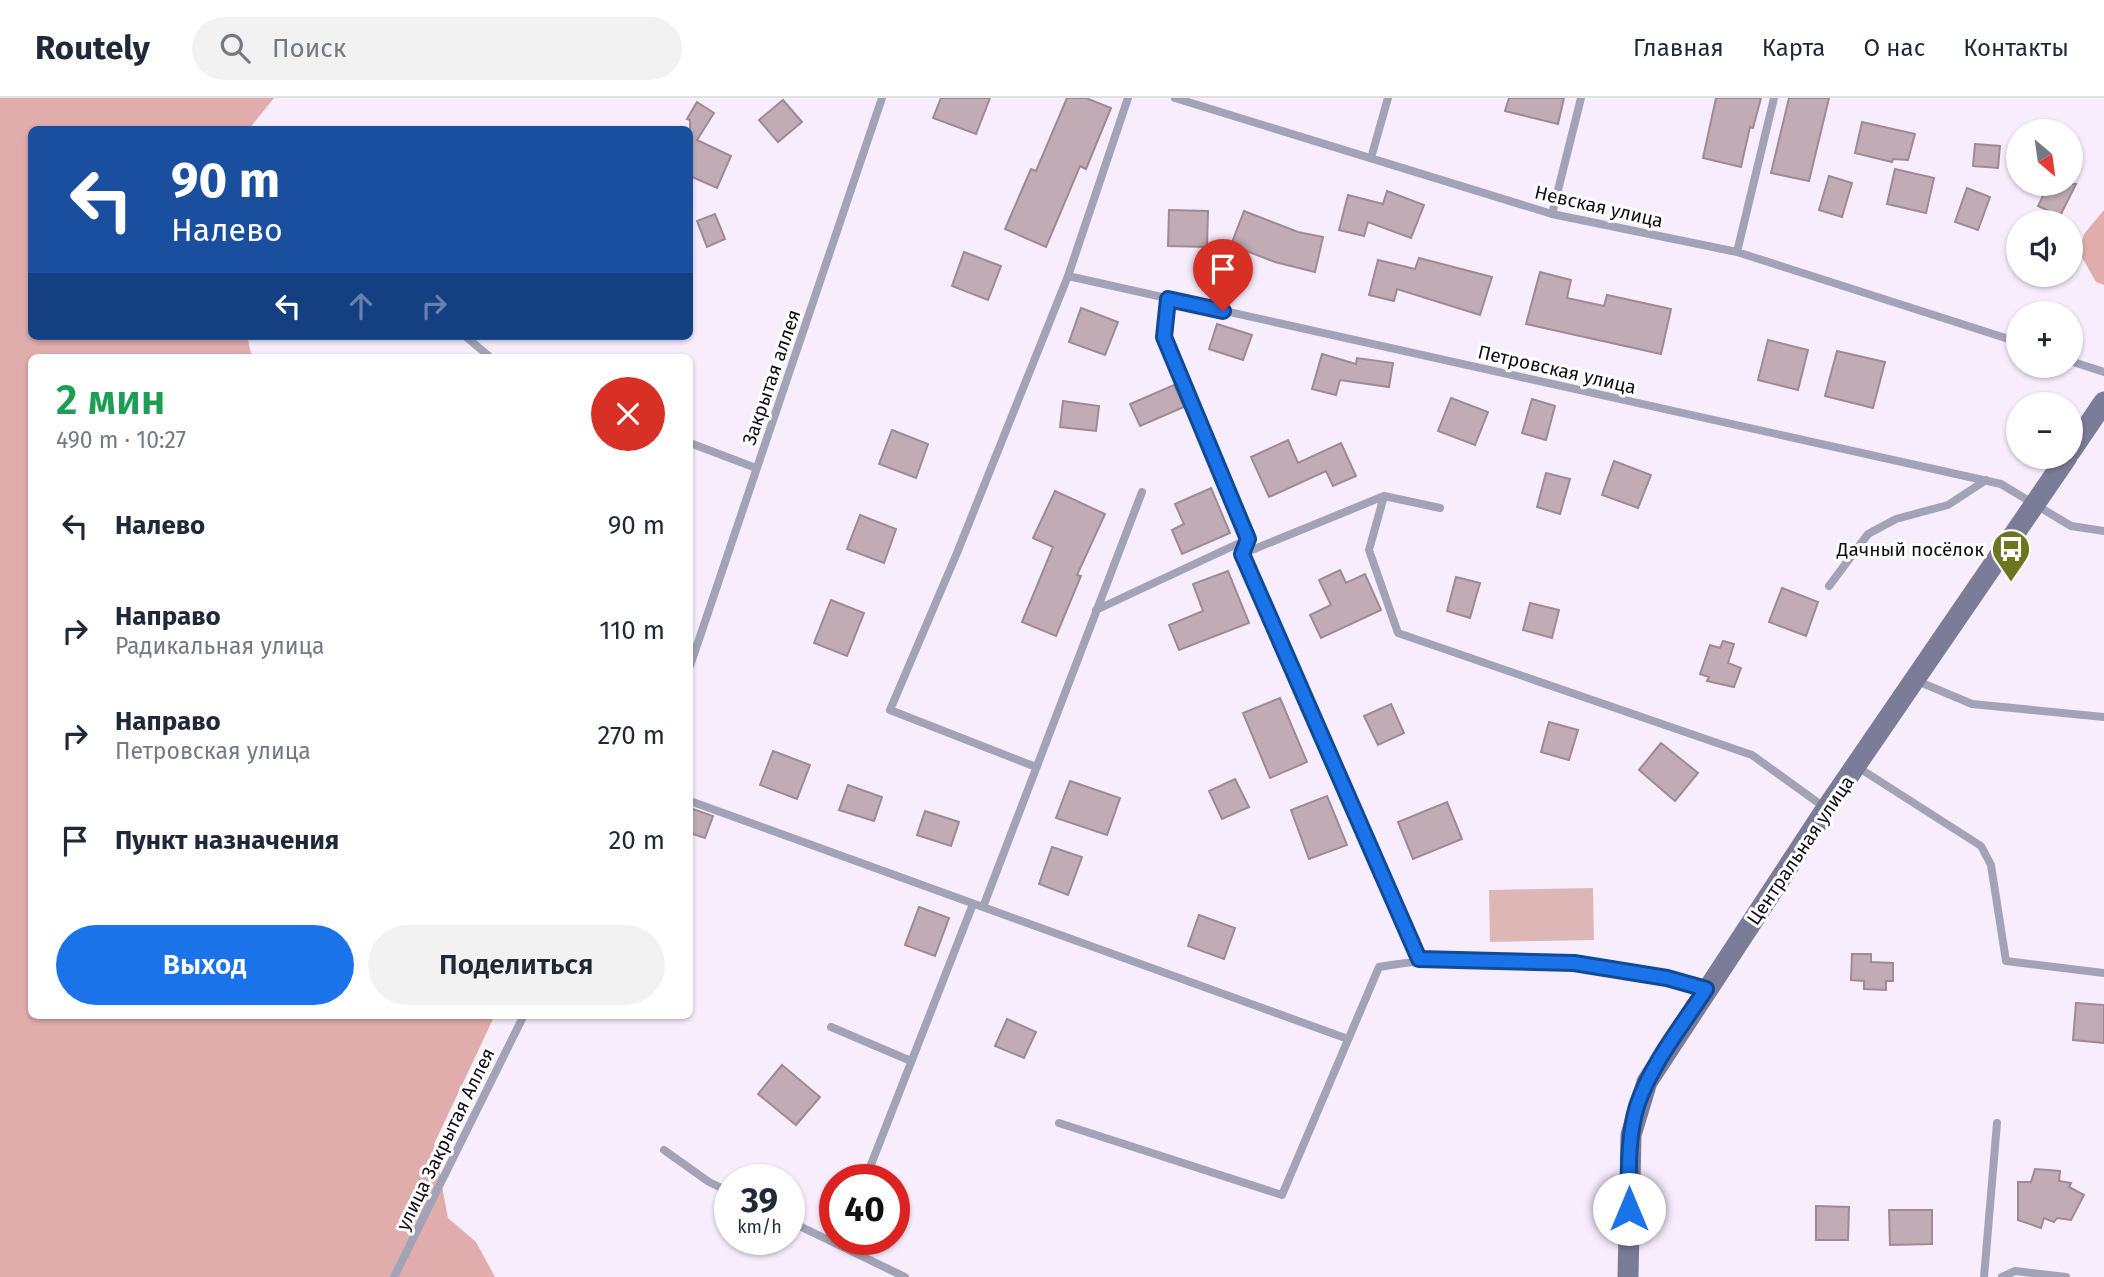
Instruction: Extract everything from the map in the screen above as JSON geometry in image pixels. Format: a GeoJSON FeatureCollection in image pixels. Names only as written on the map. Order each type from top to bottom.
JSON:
{"type":"FeatureCollection","features":[{"type":"Feature","properties":{"kind":"street"},"geometry":{"type":"LineString","coordinates":[[2083,433],[2104,402]]}},
{"type":"Feature","properties":{"kind":"street","name":"Центральная улица"},"geometry":{"type":"LineString","coordinates":[[1628,1277],[1629,1164],[1637,1107],[1654,1070],[1826,809],[2059,469]]}},
{"type":"Feature","properties":{"kind":"lane","name":"Закрытая аллея"},"geometry":{"type":"LineString","coordinates":[[693,645],[882,98]]}},
{"type":"Feature","properties":{"kind":"lane"},"geometry":{"type":"LineString","coordinates":[[1036,767],[890,710],[957,553],[1068,276],[1128,98]]}},
{"type":"Feature","properties":{"kind":"lane","name":"Невская улица"},"geometry":{"type":"LineString","coordinates":[[1175,98],[1552,214],[1737,253],[2006,338]]}},
{"type":"Feature","properties":{"kind":"lane"},"geometry":{"type":"LineString","coordinates":[[1371,158],[1388,98]]}},
{"type":"Feature","properties":{"kind":"lane"},"geometry":{"type":"LineString","coordinates":[[1552,214],[1581,98]]}},
{"type":"Feature","properties":{"kind":"lane"},"geometry":{"type":"LineString","coordinates":[[1737,253],[1774,98]]}},
{"type":"Feature","properties":{"kind":"lane","name":"Петровская улица"},"geometry":{"type":"LineString","coordinates":[[1068,276],[1987,480],[2001,484],[2071,526],[2104,531]]}},
{"type":"Feature","properties":{"kind":"lane"},"geometry":{"type":"LineString","coordinates":[[1168,299],[1164,337],[1248,539],[1242,554],[1419,959]]}},
{"type":"Feature","properties":{"kind":"lane"},"geometry":{"type":"LineString","coordinates":[[470,340],[486,354]]}},
{"type":"Feature","properties":{"kind":"lane"},"geometry":{"type":"LineString","coordinates":[[2083,365],[2104,372]]}},
{"type":"Feature","properties":{"kind":"lane"},"geometry":{"type":"LineString","coordinates":[[693,444],[756,468]]}},
{"type":"Feature","properties":{"kind":"lane"},"geometry":{"type":"LineString","coordinates":[[1829,586],[1868,534],[1896,520],[1948,505],[1987,480]]}},
{"type":"Feature","properties":{"kind":"lane"},"geometry":{"type":"LineString","coordinates":[[983,907],[1142,492]]}},
{"type":"Feature","properties":{"kind":"lane"},"geometry":{"type":"LineString","coordinates":[[1242,554],[1384,496],[1440,508]]}},
{"type":"Feature","properties":{"kind":"lane"},"geometry":{"type":"LineString","coordinates":[[1384,496],[1369,550],[1398,633],[1752,755],[1826,809]]}},
{"type":"Feature","properties":{"kind":"lane"},"geometry":{"type":"LineString","coordinates":[[1096,610],[1248,539]]}},
{"type":"Feature","properties":{"kind":"lane"},"geometry":{"type":"LineString","coordinates":[[1915,680],[1972,704],[2104,717]]}},
{"type":"Feature","properties":{"kind":"lane"},"geometry":{"type":"LineString","coordinates":[[1856,766],[1980,846],[1991,864],[2006,961],[2104,973]]}},
{"type":"Feature","properties":{"kind":"lane"},"geometry":{"type":"LineString","coordinates":[[693,802],[1348,1039]]}},
{"type":"Feature","properties":{"kind":"lane"},"geometry":{"type":"LineString","coordinates":[[871,1164],[973,904]]}},
{"type":"Feature","properties":{"kind":"lane"},"geometry":{"type":"LineString","coordinates":[[1059,1123],[1282,1195],[1379,967],[1419,959],[1574,963],[1667,978],[1706,989]]}},
{"type":"Feature","properties":{"kind":"lane","name":"улица Закрытая Аллея"},"geometry":{"type":"LineString","coordinates":[[394,1277],[522,1019]]}},
{"type":"Feature","properties":{"kind":"lane"},"geometry":{"type":"LineString","coordinates":[[831,1027],[911,1061]]}},
{"type":"Feature","properties":{"kind":"lane"},"geometry":{"type":"LineString","coordinates":[[1984,1277],[1997,1123]]}},
{"type":"Feature","properties":{"kind":"lane"},"geometry":{"type":"LineString","coordinates":[[664,1150],[714,1184]]}},
{"type":"Feature","properties":{"kind":"lane"},"geometry":{"type":"LineString","coordinates":[[864,1255],[905,1277]]}},
{"type":"Feature","properties":{"kind":"lane"},"geometry":{"type":"LineString","coordinates":[[2002,1277],[2015,1271],[2066,1277]]}},
{"type":"Feature","properties":{"kind":"shaded area"},"geometry":{"type":"Polygon","coordinates":[[[0,98],[274,98],[251,126],[28,126],[28,340],[248,340],[251,354],[28,354],[28,1019],[493,1019],[434,1144],[448,1218],[476,1242],[495,1277],[0,1277],[0,98]]]}},
{"type":"Feature","properties":{"kind":"shaded area"},"geometry":{"type":"Polygon","coordinates":[[[2104,210],[2104,285],[2096,282],[2083,259],[2084,234],[2104,210]]]}},
{"type":"Feature","properties":{"kind":"shaded area"},"geometry":{"type":"Polygon","coordinates":[[[1593,888],[1594,940],[1490,942],[1489,890],[1593,888]]]}},
{"type":"Feature","properties":{"kind":"building"},"geometry":{"type":"Polygon","coordinates":[[[941,98],[990,98],[976,134],[933,118],[941,98]]]}},
{"type":"Feature","properties":{"kind":"building"},"geometry":{"type":"Polygon","coordinates":[[[1067,98],[1086,98],[1111,108],[1086,169],[1080,166],[1046,247],[1005,229],[1031,169],[1036,171],[1067,98]]]}},
{"type":"Feature","properties":{"kind":"building"},"geometry":{"type":"Polygon","coordinates":[[[1509,98],[1564,98],[1558,124],[1505,111],[1509,98]]]}},
{"type":"Feature","properties":{"kind":"building"},"geometry":{"type":"Polygon","coordinates":[[[1716,98],[1761,98],[1753,128],[1750,127],[1741,167],[1703,158],[1716,98]]]}},
{"type":"Feature","properties":{"kind":"building"},"geometry":{"type":"Polygon","coordinates":[[[1789,98],[1829,98],[1809,181],[1771,173],[1789,98]]]}},
{"type":"Feature","properties":{"kind":"building"},"geometry":{"type":"Polygon","coordinates":[[[783,100],[802,122],[778,142],[759,120],[783,100]]]}},
{"type":"Feature","properties":{"kind":"building"},"geometry":{"type":"Polygon","coordinates":[[[697,102],[714,113],[697,140],[731,156],[717,188],[693,177],[693,126],[690,126],[690,120],[687,119],[697,102]]]}},
{"type":"Feature","properties":{"kind":"building"},"geometry":{"type":"Polygon","coordinates":[[[1862,122],[1915,134],[1908,160],[1893,159],[1892,162],[1855,153],[1862,122]]]}},
{"type":"Feature","properties":{"kind":"building"},"geometry":{"type":"Polygon","coordinates":[[[1975,144],[2000,146],[1998,168],[1973,166],[1975,144]]]}},
{"type":"Feature","properties":{"kind":"building"},"geometry":{"type":"Polygon","coordinates":[[[1895,169],[1934,178],[1926,213],[1887,204],[1895,169]]]}},
{"type":"Feature","properties":{"kind":"building"},"geometry":{"type":"Polygon","coordinates":[[[1829,176],[1852,183],[1842,217],[1819,210],[1829,176]]]}},
{"type":"Feature","properties":{"kind":"building"},"geometry":{"type":"Polygon","coordinates":[[[1967,188],[1990,197],[1978,230],[1955,222],[1967,188]]]}},
{"type":"Feature","properties":{"kind":"building"},"geometry":{"type":"Polygon","coordinates":[[[1387,191],[1424,205],[1411,238],[1368,222],[1364,236],[1339,230],[1348,195],[1383,204],[1387,191]]]}},
{"type":"Feature","properties":{"kind":"building"},"geometry":{"type":"Polygon","coordinates":[[[2043,196],[2070,196],[2063,210],[2047,210],[2038,206],[2043,196]]]}},
{"type":"Feature","properties":{"kind":"building"},"geometry":{"type":"Polygon","coordinates":[[[1169,210],[1208,211],[1207,247],[1168,246],[1169,210]]]}},
{"type":"Feature","properties":{"kind":"building"},"geometry":{"type":"Polygon","coordinates":[[[1244,211],[1298,232],[1323,237],[1315,272],[1275,262],[1231,245],[1244,211]]]}},
{"type":"Feature","properties":{"kind":"building"},"geometry":{"type":"Polygon","coordinates":[[[715,214],[725,239],[707,247],[697,221],[715,214]]]}},
{"type":"Feature","properties":{"kind":"building"},"geometry":{"type":"Polygon","coordinates":[[[964,252],[1001,266],[988,300],[952,286],[964,252]]]}},
{"type":"Feature","properties":{"kind":"building"},"geometry":{"type":"Polygon","coordinates":[[[1419,258],[1492,277],[1480,315],[1397,289],[1394,301],[1369,295],[1378,260],[1415,269],[1419,258]]]}},
{"type":"Feature","properties":{"kind":"building"},"geometry":{"type":"Polygon","coordinates":[[[1540,272],[1571,280],[1567,298],[1604,306],[1607,295],[1671,309],[1661,354],[1526,324],[1540,272]]]}},
{"type":"Feature","properties":{"kind":"building"},"geometry":{"type":"Polygon","coordinates":[[[1081,308],[1118,322],[1105,355],[1069,342],[1081,308]]]}},
{"type":"Feature","properties":{"kind":"building"},"geometry":{"type":"Polygon","coordinates":[[[1217,324],[1252,335],[1243,360],[1209,349],[1217,324]]]}},
{"type":"Feature","properties":{"kind":"building"},"geometry":{"type":"Polygon","coordinates":[[[1768,340],[1808,350],[1798,390],[1758,380],[1768,340]]]}},
{"type":"Feature","properties":{"kind":"building"},"geometry":{"type":"Polygon","coordinates":[[[1837,351],[1885,362],[1873,408],[1825,396],[1837,351]]]}},
{"type":"Feature","properties":{"kind":"building"},"geometry":{"type":"Polygon","coordinates":[[[1322,354],[1356,364],[1357,358],[1393,363],[1389,387],[1340,380],[1336,395],[1312,389],[1322,354]]]}},
{"type":"Feature","properties":{"kind":"building"},"geometry":{"type":"Polygon","coordinates":[[[1174,385],[1184,407],[1140,426],[1130,404],[1174,385]]]}},
{"type":"Feature","properties":{"kind":"building"},"geometry":{"type":"Polygon","coordinates":[[[1451,398],[1488,412],[1475,445],[1438,431],[1451,398]]]}},
{"type":"Feature","properties":{"kind":"building"},"geometry":{"type":"Polygon","coordinates":[[[1532,399],[1555,406],[1546,440],[1522,433],[1532,399]]]}},
{"type":"Feature","properties":{"kind":"building"},"geometry":{"type":"Polygon","coordinates":[[[1063,401],[1099,406],[1096,431],[1060,427],[1063,401]]]}},
{"type":"Feature","properties":{"kind":"building"},"geometry":{"type":"Polygon","coordinates":[[[892,430],[928,444],[916,478],[879,464],[892,430]]]}},
{"type":"Feature","properties":{"kind":"building"},"geometry":{"type":"Polygon","coordinates":[[[1288,440],[1298,463],[1341,443],[1356,476],[1333,486],[1326,471],[1269,497],[1251,457],[1288,440]]]}},
{"type":"Feature","properties":{"kind":"building"},"geometry":{"type":"Polygon","coordinates":[[[1614,461],[1651,475],[1638,508],[1602,495],[1614,461]]]}},
{"type":"Feature","properties":{"kind":"building"},"geometry":{"type":"Polygon","coordinates":[[[1546,473],[1570,479],[1560,514],[1537,507],[1546,473]]]}},
{"type":"Feature","properties":{"kind":"building"},"geometry":{"type":"Polygon","coordinates":[[[1211,488],[1230,533],[1182,554],[1172,530],[1184,524],[1175,504],[1211,488]]]}},
{"type":"Feature","properties":{"kind":"building"},"geometry":{"type":"Polygon","coordinates":[[[1055,491],[1105,514],[1077,575],[1081,576],[1056,636],[1022,622],[1053,547],[1033,538],[1055,491]]]}},
{"type":"Feature","properties":{"kind":"building"},"geometry":{"type":"Polygon","coordinates":[[[860,515],[896,529],[884,563],[847,549],[860,515]]]}},
{"type":"Feature","properties":{"kind":"building"},"geometry":{"type":"Polygon","coordinates":[[[1340,570],[1346,583],[1365,574],[1381,610],[1321,638],[1310,615],[1331,605],[1319,580],[1340,570]]]}},
{"type":"Feature","properties":{"kind":"building"},"geometry":{"type":"Polygon","coordinates":[[[1228,571],[1249,623],[1179,650],[1169,625],[1203,611],[1193,584],[1228,571]]]}},
{"type":"Feature","properties":{"kind":"building"},"geometry":{"type":"Polygon","coordinates":[[[1456,577],[1480,583],[1470,618],[1447,611],[1456,577]]]}},
{"type":"Feature","properties":{"kind":"building"},"geometry":{"type":"Polygon","coordinates":[[[1782,588],[1818,602],[1806,636],[1769,622],[1782,588]]]}},
{"type":"Feature","properties":{"kind":"building"},"geometry":{"type":"Polygon","coordinates":[[[831,600],[864,613],[847,656],[814,643],[831,600]]]}},
{"type":"Feature","properties":{"kind":"building"},"geometry":{"type":"Polygon","coordinates":[[[1530,603],[1559,610],[1552,638],[1523,630],[1530,603]]]}},
{"type":"Feature","properties":{"kind":"building"},"geometry":{"type":"Polygon","coordinates":[[[1723,641],[1734,644],[1728,663],[1741,668],[1734,687],[1707,681],[1709,677],[1700,674],[1710,645],[1720,648],[1723,641]]]}},
{"type":"Feature","properties":{"kind":"building"},"geometry":{"type":"Polygon","coordinates":[[[1280,698],[1307,762],[1270,778],[1243,713],[1280,698]]]}},
{"type":"Feature","properties":{"kind":"building"},"geometry":{"type":"Polygon","coordinates":[[[1391,704],[1404,733],[1378,745],[1364,716],[1391,704]]]}},
{"type":"Feature","properties":{"kind":"building"},"geometry":{"type":"Polygon","coordinates":[[[1549,722],[1578,730],[1569,760],[1541,752],[1549,722]]]}},
{"type":"Feature","properties":{"kind":"building"},"geometry":{"type":"Polygon","coordinates":[[[1661,743],[1698,773],[1675,801],[1639,770],[1661,743]]]}},
{"type":"Feature","properties":{"kind":"building"},"geometry":{"type":"Polygon","coordinates":[[[773,751],[810,765],[797,799],[760,785],[773,751]]]}},
{"type":"Feature","properties":{"kind":"building"},"geometry":{"type":"Polygon","coordinates":[[[1235,779],[1249,807],[1222,819],[1209,791],[1235,779]]]}},
{"type":"Feature","properties":{"kind":"building"},"geometry":{"type":"Polygon","coordinates":[[[1070,781],[1120,798],[1107,835],[1056,818],[1070,781]]]}},
{"type":"Feature","properties":{"kind":"building"},"geometry":{"type":"Polygon","coordinates":[[[848,785],[882,797],[874,821],[839,810],[848,785]]]}},
{"type":"Feature","properties":{"kind":"building"},"geometry":{"type":"Polygon","coordinates":[[[1327,796],[1347,845],[1309,859],[1291,810],[1327,796]]]}},
{"type":"Feature","properties":{"kind":"building"},"geometry":{"type":"Polygon","coordinates":[[[1447,802],[1462,839],[1413,859],[1398,822],[1447,802]]]}},
{"type":"Feature","properties":{"kind":"building"},"geometry":{"type":"Polygon","coordinates":[[[693,809],[713,816],[705,838],[693,834],[693,809]]]}},
{"type":"Feature","properties":{"kind":"building"},"geometry":{"type":"Polygon","coordinates":[[[925,811],[959,822],[951,846],[917,835],[925,811]]]}},
{"type":"Feature","properties":{"kind":"building"},"geometry":{"type":"Polygon","coordinates":[[[1052,847],[1082,857],[1068,895],[1039,884],[1052,847]]]}},
{"type":"Feature","properties":{"kind":"building"},"geometry":{"type":"Polygon","coordinates":[[[919,907],[949,918],[935,956],[905,945],[919,907]]]}},
{"type":"Feature","properties":{"kind":"building"},"geometry":{"type":"Polygon","coordinates":[[[1199,915],[1235,928],[1224,959],[1188,946],[1199,915]]]}},
{"type":"Feature","properties":{"kind":"building"},"geometry":{"type":"Polygon","coordinates":[[[1852,954],[1871,954],[1871,962],[1893,963],[1893,981],[1886,981],[1886,990],[1864,989],[1864,981],[1851,980],[1852,954]]]}},
{"type":"Feature","properties":{"kind":"building"},"geometry":{"type":"Polygon","coordinates":[[[2076,1003],[2104,1005],[2104,1043],[2073,1040],[2076,1003]]]}},
{"type":"Feature","properties":{"kind":"building"},"geometry":{"type":"Polygon","coordinates":[[[1007,1019],[1036,1032],[1024,1058],[995,1046],[1007,1019]]]}},
{"type":"Feature","properties":{"kind":"building"},"geometry":{"type":"Polygon","coordinates":[[[782,1065],[820,1097],[796,1125],[758,1094],[782,1065]]]}},
{"type":"Feature","properties":{"kind":"building"},"geometry":{"type":"Polygon","coordinates":[[[2035,1169],[2060,1171],[2059,1181],[2071,1183],[2069,1187],[2084,1195],[2071,1220],[2057,1218],[2054,1222],[2044,1218],[2041,1228],[2018,1220],[2018,1182],[2031,1182],[2035,1169]]]}},
{"type":"Feature","properties":{"kind":"building"},"geometry":{"type":"Polygon","coordinates":[[[1816,1206],[1849,1207],[1848,1240],[1816,1240],[1816,1206]]]}},
{"type":"Feature","properties":{"kind":"building"},"geometry":{"type":"Polygon","coordinates":[[[1889,1210],[1932,1210],[1932,1244],[1890,1245],[1889,1210]]]}},
{"type":"Feature","properties":{"kind":"place","name":"Дачный посёлок"},"geometry":{"type":"Point","coordinates":[2011,583]}},
{"type":"Feature","properties":{"kind":"route"},"geometry":{"type":"LineString","coordinates":[[1223,311],[1168,299],[1164,337],[1248,539],[1242,554],[1419,959],[1574,963],[1667,978],[1706,989],[1647,1082],[1637,1107],[1631,1135],[1629,1209]]}}]}
